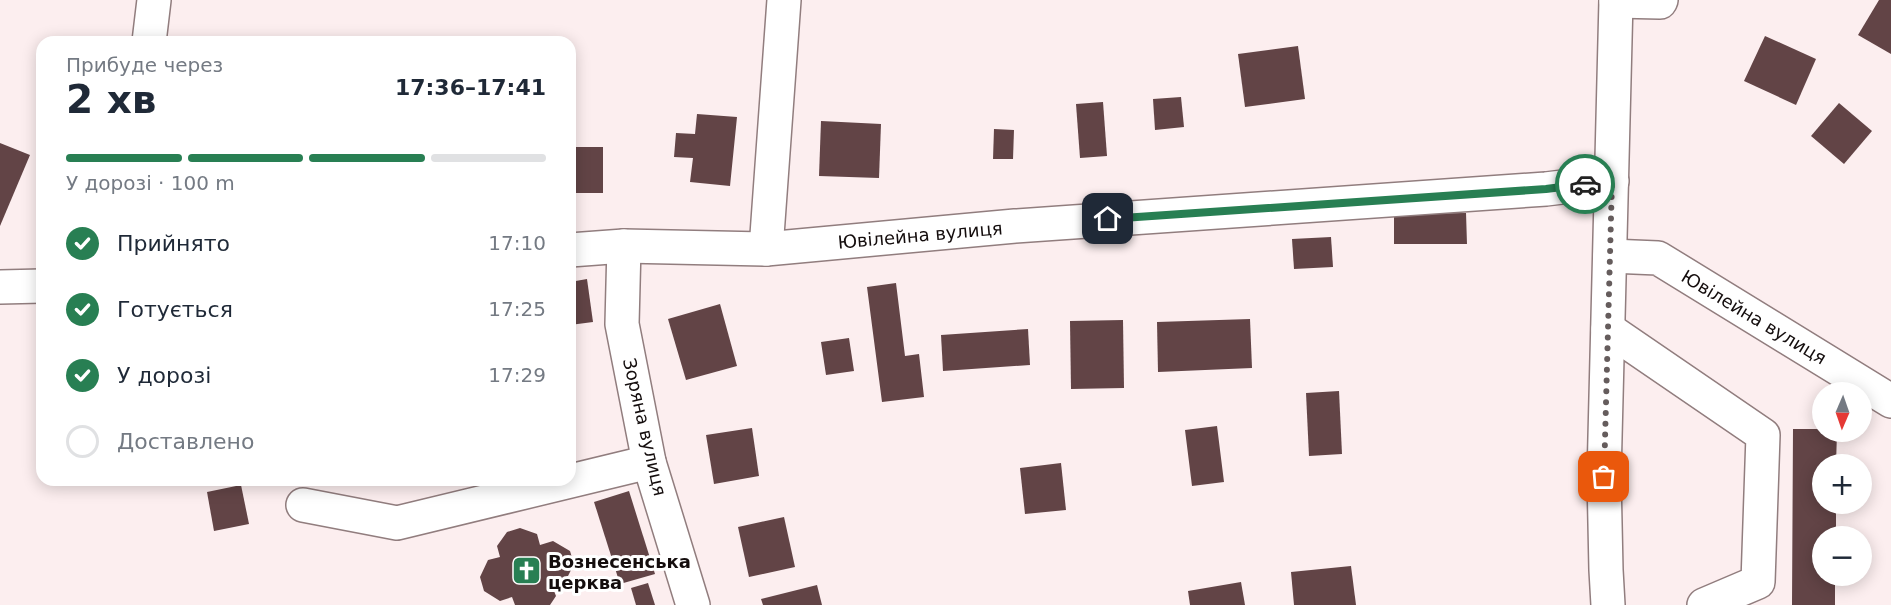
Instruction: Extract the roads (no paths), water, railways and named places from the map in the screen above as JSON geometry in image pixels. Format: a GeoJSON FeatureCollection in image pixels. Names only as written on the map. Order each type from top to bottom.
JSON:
{"type":"FeatureCollection","features":[{"type":"Feature","properties":{"kind":"street"},"geometry":{"type":"LineString","coordinates":[[150,36],[154,0]]}},
{"type":"Feature","properties":{"kind":"street"},"geometry":{"type":"LineString","coordinates":[[766,249],[784,0]]}},
{"type":"Feature","properties":{"kind":"street"},"geometry":{"type":"LineString","coordinates":[[1608,605],[1604,477],[1616,1],[1660,2],[1661,0]]}},
{"type":"Feature","properties":{"kind":"street","name":"Ювілейна вулиця"},"geometry":{"type":"LineString","coordinates":[[576,250],[624,246],[766,249],[1016,226],[1546,189],[1612,181]]}},
{"type":"Feature","properties":{"kind":"street","name":"Зоряна вулиця"},"geometry":{"type":"LineString","coordinates":[[624,246],[622,324],[649,462],[693,605]]}},
{"type":"Feature","properties":{"kind":"street","name":"Ювілейна вулиця"},"geometry":{"type":"LineString","coordinates":[[1610,256],[1658,258],[1891,401]]}},
{"type":"Feature","properties":{"kind":"street"},"geometry":{"type":"LineString","coordinates":[[0,287],[36,286]]}},
{"type":"Feature","properties":{"kind":"street"},"geometry":{"type":"LineString","coordinates":[[1608,329],[1763,435],[1758,582],[1704,605]]}},
{"type":"Feature","properties":{"kind":"street"},"geometry":{"type":"LineString","coordinates":[[576,480],[649,462]]}},
{"type":"Feature","properties":{"kind":"street"},"geometry":{"type":"LineString","coordinates":[[303,505],[397,523],[550,486]]}},
{"type":"Feature","properties":{"kind":"place","name":"Вознесенська церква"},"geometry":{"type":"Point","coordinates":[527,571]}}]}
